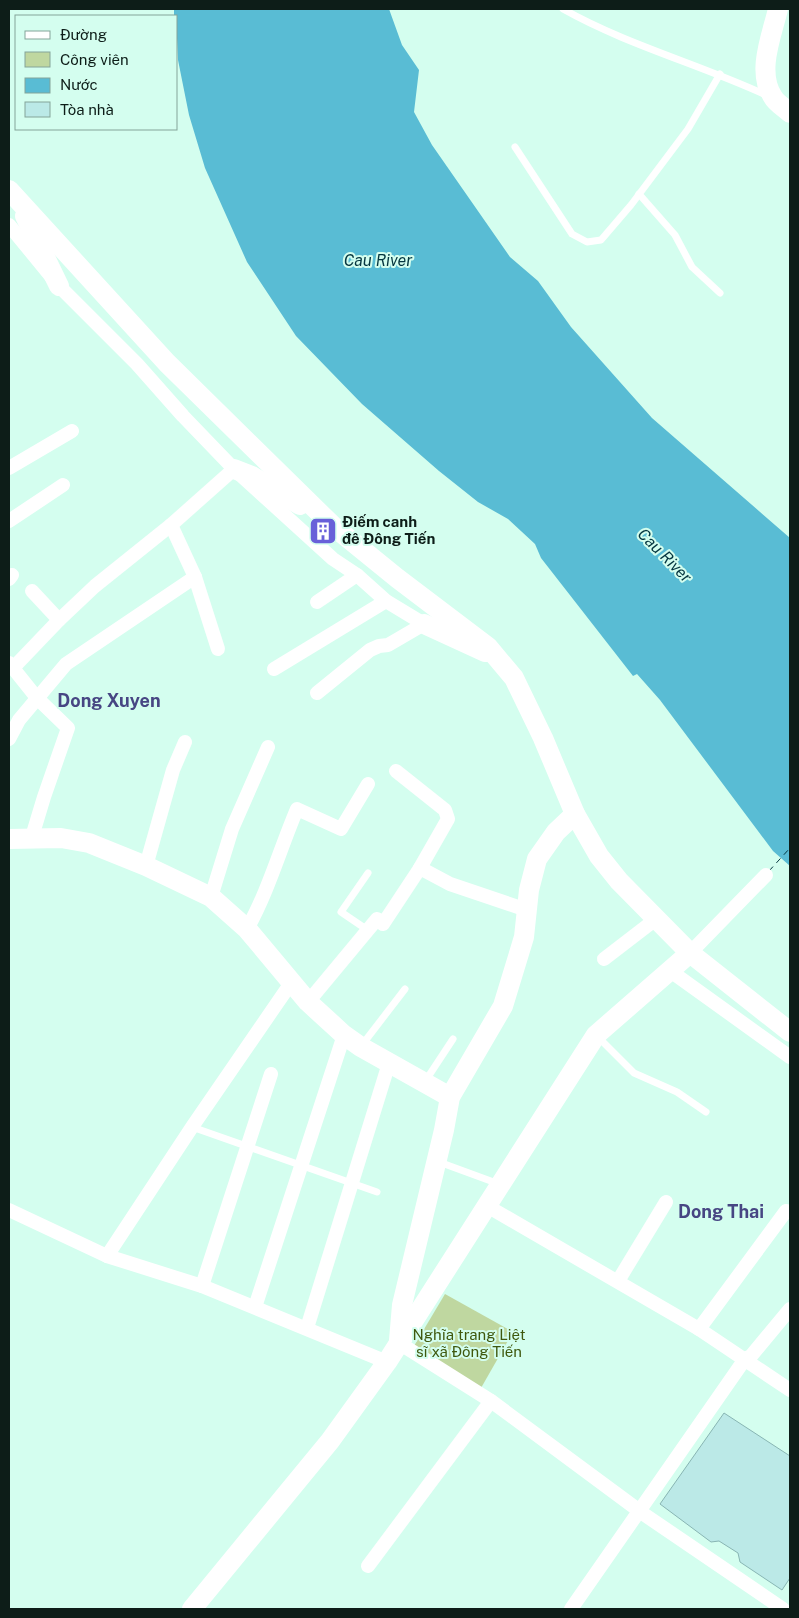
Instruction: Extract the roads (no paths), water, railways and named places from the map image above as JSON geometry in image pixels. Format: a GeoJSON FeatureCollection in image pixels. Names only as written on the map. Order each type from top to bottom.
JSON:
{"type":"FeatureCollection","features":[{"type":"Feature","properties":{"kind":"main road"},"geometry":{"type":"LineString","coordinates":[[778,9],[767,57],[766,73],[790,113]]}},
{"type":"Feature","properties":{"kind":"main road"},"geometry":{"type":"LineString","coordinates":[[14,196],[58,286]]}},
{"type":"Feature","properties":{"kind":"main road"},"geometry":{"type":"LineString","coordinates":[[14,196],[177,374],[333,526],[397,578],[477,637],[498,658],[518,687],[575,814],[599,856],[656,919],[690,953],[790,1032]]}},
{"type":"Feature","properties":{"kind":"main road"},"geometry":{"type":"LineString","coordinates":[[234,469],[252,476],[333,526]]}},
{"type":"Feature","properties":{"kind":"main road"},"geometry":{"type":"LineString","coordinates":[[424,624],[498,658]]}},
{"type":"Feature","properties":{"kind":"main road"},"geometry":{"type":"LineString","coordinates":[[399,1343],[402,1305],[450,1097],[503,1006],[519,958],[527,910],[528,890],[537,859],[556,832],[575,814]]}},
{"type":"Feature","properties":{"kind":"main road"},"geometry":{"type":"LineString","coordinates":[[9,839],[74,839],[146,866],[211,897],[247,929],[308,1002],[344,1035],[360,1047],[450,1097]]}},
{"type":"Feature","properties":{"kind":"main road"},"geometry":{"type":"LineString","coordinates":[[192,1609],[330,1441],[387,1362],[596,1035],[690,953]]}},
{"type":"Feature","properties":{"kind":"street"},"geometry":{"type":"LineString","coordinates":[[9,224],[58,286],[137,364],[234,469],[332,559],[357,575],[386,601],[424,624],[388,645],[378,646],[370,650],[317,693]]}},
{"type":"Feature","properties":{"kind":"street"},"geometry":{"type":"LineString","coordinates":[[9,468],[72,431]]}},
{"type":"Feature","properties":{"kind":"street"},"geometry":{"type":"LineString","coordinates":[[31,840],[68,728],[37,698],[11,665],[95,586],[171,525],[234,469]]}},
{"type":"Feature","properties":{"kind":"street"},"geometry":{"type":"LineString","coordinates":[[9,521],[63,484]]}},
{"type":"Feature","properties":{"kind":"street"},"geometry":{"type":"LineString","coordinates":[[171,525],[195,577],[218,649]]}},
{"type":"Feature","properties":{"kind":"street"},"geometry":{"type":"LineString","coordinates":[[317,602],[357,575]]}},
{"type":"Feature","properties":{"kind":"street"},"geometry":{"type":"LineString","coordinates":[[9,739],[19,720],[66,664],[195,577]]}},
{"type":"Feature","properties":{"kind":"street"},"geometry":{"type":"LineString","coordinates":[[32,591],[58,620]]}},
{"type":"Feature","properties":{"kind":"street"},"geometry":{"type":"LineString","coordinates":[[274,669],[386,601]]}},
{"type":"Feature","properties":{"kind":"street"},"geometry":{"type":"LineString","coordinates":[[146,866],[173,770],[185,742]]}},
{"type":"Feature","properties":{"kind":"street"},"geometry":{"type":"LineString","coordinates":[[211,897],[235,821],[268,747]]}},
{"type":"Feature","properties":{"kind":"street"},"geometry":{"type":"LineString","coordinates":[[308,1002],[369,931],[376,919],[383,924],[420,868],[448,819],[445,810],[396,771]]}},
{"type":"Feature","properties":{"kind":"street"},"geometry":{"type":"LineString","coordinates":[[247,929],[261,904],[274,865],[297,810],[341,828],[368,784]]}},
{"type":"Feature","properties":{"kind":"street"},"geometry":{"type":"LineString","coordinates":[[420,868],[450,884],[527,910]]}},
{"type":"Feature","properties":{"kind":"street"},"geometry":{"type":"LineString","coordinates":[[690,953],[766,875]]}},
{"type":"Feature","properties":{"kind":"street"},"geometry":{"type":"LineString","coordinates":[[604,959],[656,919]]}},
{"type":"Feature","properties":{"kind":"street"},"geometry":{"type":"LineString","coordinates":[[669,970],[790,1057]]}},
{"type":"Feature","properties":{"kind":"street"},"geometry":{"type":"LineString","coordinates":[[107,1256],[192,1127],[291,983]]}},
{"type":"Feature","properties":{"kind":"street"},"geometry":{"type":"LineString","coordinates":[[255,1307],[344,1035]]}},
{"type":"Feature","properties":{"kind":"street"},"geometry":{"type":"LineString","coordinates":[[307,1328],[390,1063]]}},
{"type":"Feature","properties":{"kind":"street"},"geometry":{"type":"LineString","coordinates":[[202,1286],[271,1074]]}},
{"type":"Feature","properties":{"kind":"street"},"geometry":{"type":"LineString","coordinates":[[618,1282],[666,1202]]}},
{"type":"Feature","properties":{"kind":"street"},"geometry":{"type":"LineString","coordinates":[[487,1206],[749,1359],[790,1390]]}},
{"type":"Feature","properties":{"kind":"street"},"geometry":{"type":"LineString","coordinates":[[9,1210],[107,1256],[202,1286],[387,1362]]}},
{"type":"Feature","properties":{"kind":"street"},"geometry":{"type":"LineString","coordinates":[[699,1329],[786,1211]]}},
{"type":"Feature","properties":{"kind":"street"},"geometry":{"type":"LineString","coordinates":[[571,1609],[642,1513],[749,1359],[790,1309]]}},
{"type":"Feature","properties":{"kind":"street"},"geometry":{"type":"LineString","coordinates":[[399,1343],[491,1402],[642,1513],[783,1609]]}},
{"type":"Feature","properties":{"kind":"street"},"geometry":{"type":"LineString","coordinates":[[368,1566],[491,1402]]}},
{"type":"Feature","properties":{"kind":"street"},"geometry":{"type":"LineString","coordinates":[[582,1609],[642,1513]]}},
{"type":"Feature","properties":{"kind":"lane"},"geometry":{"type":"LineString","coordinates":[[563,9],[594,27],[720,74],[782,102]]}},
{"type":"Feature","properties":{"kind":"lane"},"geometry":{"type":"LineString","coordinates":[[515,147],[572,234],[587,242],[600,240],[688,129],[720,74]]}},
{"type":"Feature","properties":{"kind":"lane"},"geometry":{"type":"LineString","coordinates":[[638,194],[675,234],[692,266],[720,293]]}},
{"type":"Feature","properties":{"kind":"lane"},"geometry":{"type":"LineString","coordinates":[[368,873],[341,912],[369,931]]}},
{"type":"Feature","properties":{"kind":"lane"},"geometry":{"type":"LineString","coordinates":[[360,1047],[405,989]]}},
{"type":"Feature","properties":{"kind":"lane"},"geometry":{"type":"LineString","coordinates":[[596,1035],[634,1073],[676,1092],[706,1112]]}},
{"type":"Feature","properties":{"kind":"lane"},"geometry":{"type":"LineString","coordinates":[[424,1082],[453,1040]]}},
{"type":"Feature","properties":{"kind":"lane"},"geometry":{"type":"LineString","coordinates":[[192,1127],[247,1148],[377,1192]]}},
{"type":"Feature","properties":{"kind":"lane"},"geometry":{"type":"LineString","coordinates":[[436,1161],[500,1185]]}},
{"type":"Feature","properties":{"kind":"water","name":"Cau River"},"geometry":{"type":"Polygon","coordinates":[[[174,9],[389,9],[402,45],[419,70],[414,112],[432,145],[510,257],[538,281],[571,327],[652,418],[790,538],[790,866],[773,851],[660,700],[637,674],[633,676],[541,558],[535,544],[508,519],[478,502],[439,471],[362,404],[296,336],[247,262],[205,168],[189,115],[178,60],[178,15],[174,15],[174,9]]]}},
{"type":"Feature","properties":{"kind":"place","name":"Điếm canh đê Đông Tiến"},"geometry":{"type":"Point","coordinates":[323,531]}},
{"type":"Feature","properties":{"kind":"district","name":"Dong Xuyen"},"geometry":{"type":"Point","coordinates":[109,701]}},
{"type":"Feature","properties":{"kind":"district","name":"Dong Thai"},"geometry":{"type":"Point","coordinates":[721,1212]}},
{"type":"Feature","properties":{"kind":"park label","name":"Nghĩa trang Liệt sĩ xã Đông Tiến"},"geometry":{"type":"Point","coordinates":[469,1344]}}]}
